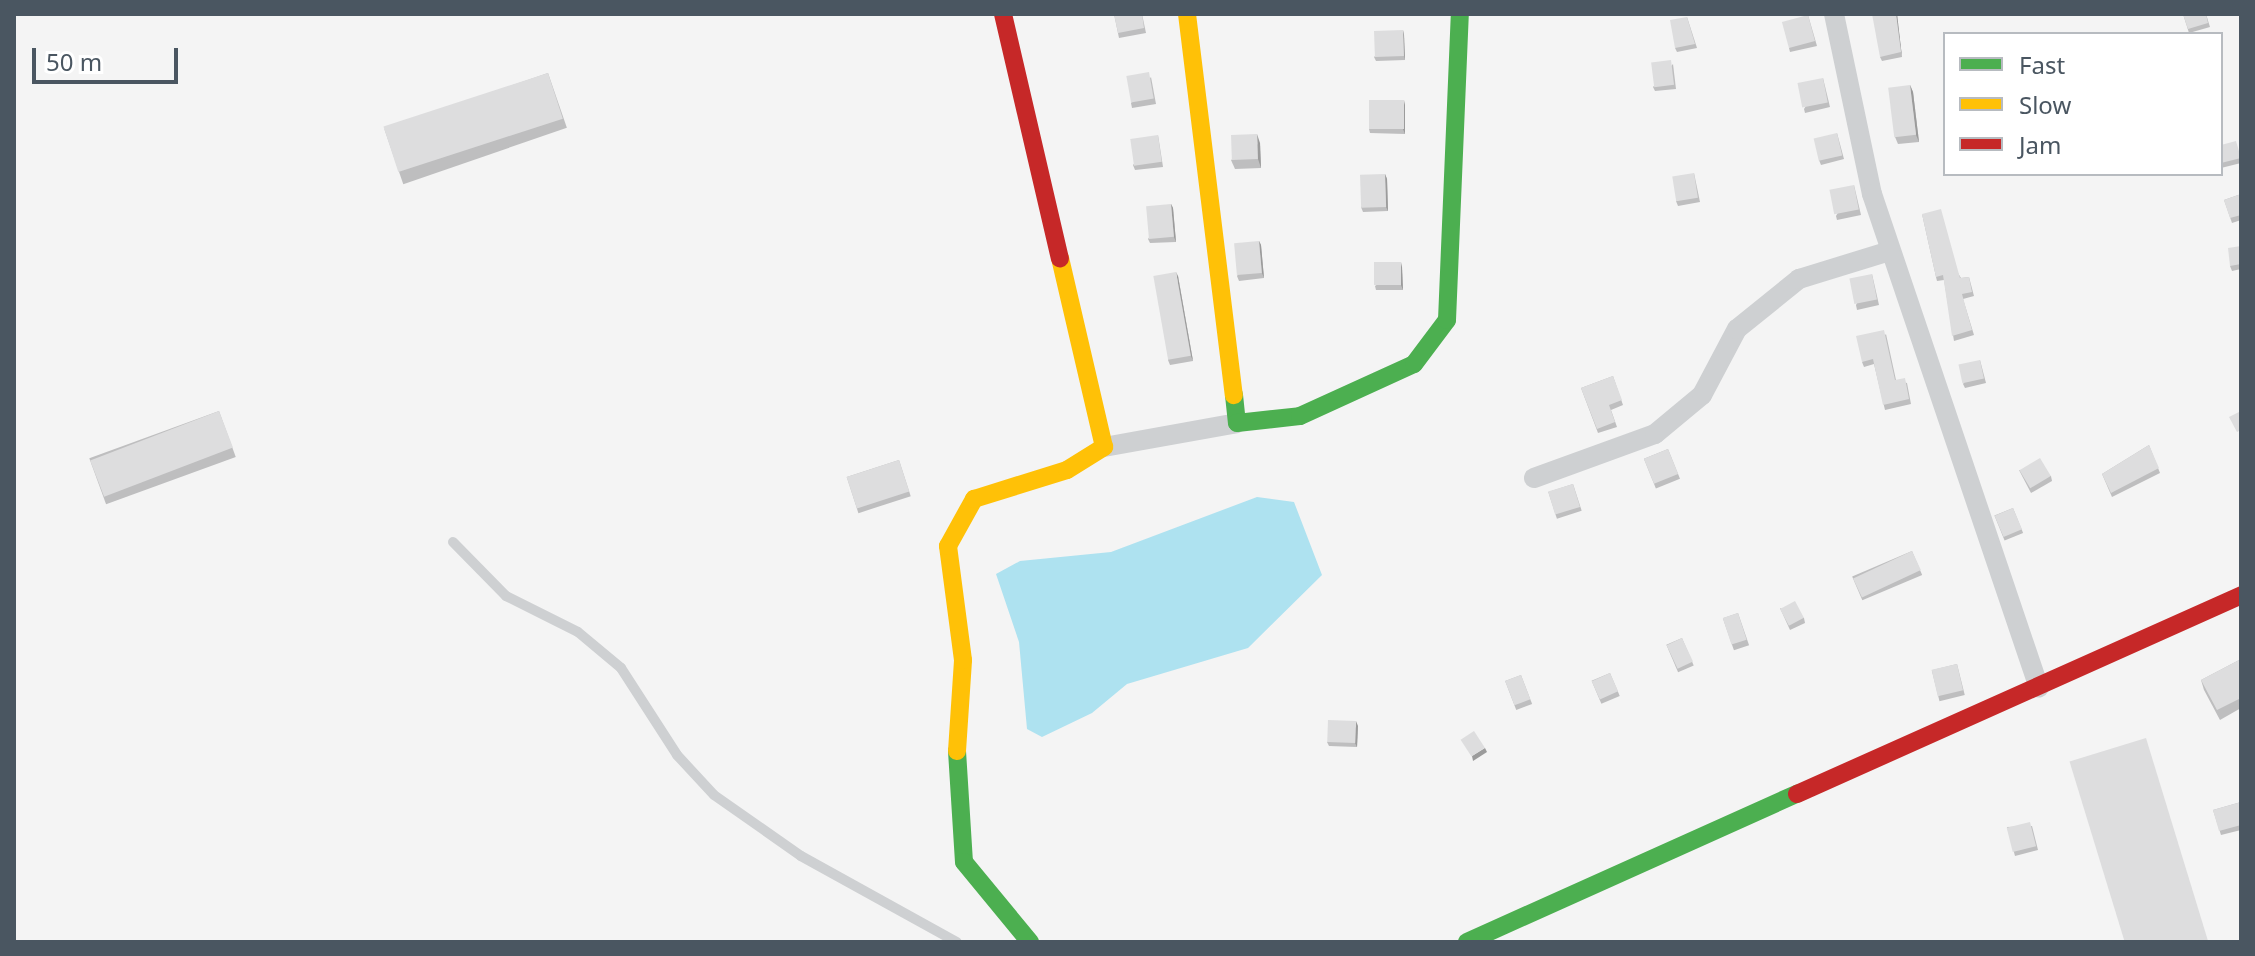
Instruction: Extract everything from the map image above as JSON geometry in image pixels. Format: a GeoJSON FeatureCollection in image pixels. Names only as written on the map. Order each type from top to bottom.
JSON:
{"type":"FeatureCollection","features":[{"type":"Feature","properties":{"kind":"street"},"geometry":{"type":"LineString","coordinates":[[1003,14],[1104,447]]}},
{"type":"Feature","properties":{"kind":"street"},"geometry":{"type":"LineString","coordinates":[[1187,14],[1237,423]]}},
{"type":"Feature","properties":{"kind":"street"},"geometry":{"type":"LineString","coordinates":[[1030,942],[964,862],[957,757],[963,660],[948,546],[974,499],[1067,470],[1104,447],[1237,423],[1300,416],[1414,364],[1447,320],[1460,14]]}},
{"type":"Feature","properties":{"kind":"street"},"geometry":{"type":"LineString","coordinates":[[1834,14],[1890,251],[2039,688]]}},
{"type":"Feature","properties":{"kind":"street"},"geometry":{"type":"LineString","coordinates":[[1534,478],[1655,434],[1702,395],[1737,329],[1799,279],[1890,251]]}},
{"type":"Feature","properties":{"kind":"street"},"geometry":{"type":"LineString","coordinates":[[1467,942],[2241,595]]}},
{"type":"Feature","properties":{"kind":"lane"},"geometry":{"type":"LineString","coordinates":[[453,542],[506,596],[578,632],[621,668],[677,755],[714,795],[801,856],[957,942]]}},
{"type":"Feature","properties":{"kind":"water"},"geometry":{"type":"Polygon","coordinates":[[[1257,497],[1294,502],[1322,575],[1248,648],[1127,684],[1092,713],[1042,737],[1027,729],[1019,642],[996,574],[1020,561],[1111,552],[1257,497]]]}},
{"type":"Feature","properties":{"kind":"building"},"geometry":{"type":"Polygon","coordinates":[[[1114,14],[1142,14],[1144,28],[1118,33],[1114,14]]]}},
{"type":"Feature","properties":{"kind":"building"},"geometry":{"type":"Polygon","coordinates":[[[1872,14],[1896,14],[1901,52],[1880,57],[1872,14]]]}},
{"type":"Feature","properties":{"kind":"building"},"geometry":{"type":"Polygon","coordinates":[[[2183,14],[2206,14],[2208,23],[2188,29],[2183,14]]]}},
{"type":"Feature","properties":{"kind":"building"},"geometry":{"type":"Polygon","coordinates":[[[1808,15],[1815,41],[1789,48],[1782,22],[1808,15]]]}},
{"type":"Feature","properties":{"kind":"building"},"geometry":{"type":"Polygon","coordinates":[[[1687,17],[1695,44],[1675,48],[1670,20],[1687,17]]]}},
{"type":"Feature","properties":{"kind":"building"},"geometry":{"type":"Polygon","coordinates":[[[1403,30],[1404,56],[1375,57],[1374,31],[1403,30]]]}},
{"type":"Feature","properties":{"kind":"building"},"geometry":{"type":"Polygon","coordinates":[[[1671,60],[1674,85],[1654,87],[1651,62],[1671,60]]]}},
{"type":"Feature","properties":{"kind":"building"},"geometry":{"type":"Polygon","coordinates":[[[1149,72],[1154,99],[1131,103],[1126,76],[1149,72]]]}},
{"type":"Feature","properties":{"kind":"building"},"geometry":{"type":"Polygon","coordinates":[[[548,73],[563,119],[398,172],[383,126],[548,73]]]}},
{"type":"Feature","properties":{"kind":"building"},"geometry":{"type":"Polygon","coordinates":[[[1823,78],[1828,103],[1802,108],[1797,83],[1823,78]]]}},
{"type":"Feature","properties":{"kind":"building"},"geometry":{"type":"Polygon","coordinates":[[[1910,85],[1916,135],[1894,137],[1888,88],[1910,85]]]}},
{"type":"Feature","properties":{"kind":"building"},"geometry":{"type":"Polygon","coordinates":[[[1369,100],[1404,100],[1404,129],[1369,129],[1369,100]]]}},
{"type":"Feature","properties":{"kind":"building"},"geometry":{"type":"Polygon","coordinates":[[[1837,133],[1842,155],[1819,161],[1814,138],[1837,133]]]}},
{"type":"Feature","properties":{"kind":"building"},"geometry":{"type":"Polygon","coordinates":[[[1257,134],[1258,159],[1232,160],[1231,135],[1257,134]]]}},
{"type":"Feature","properties":{"kind":"building"},"geometry":{"type":"Polygon","coordinates":[[[1158,135],[1162,162],[1134,166],[1130,139],[1158,135]]]}},
{"type":"Feature","properties":{"kind":"building"},"geometry":{"type":"Polygon","coordinates":[[[2236,141],[2241,158],[2223,162],[2223,144],[2236,141]]]}},
{"type":"Feature","properties":{"kind":"building"},"geometry":{"type":"Polygon","coordinates":[[[1694,173],[1698,198],[1676,201],[1672,176],[1694,173]]]}},
{"type":"Feature","properties":{"kind":"building"},"geometry":{"type":"Polygon","coordinates":[[[1385,174],[1386,207],[1361,208],[1360,175],[1385,174]]]}},
{"type":"Feature","properties":{"kind":"building"},"geometry":{"type":"Polygon","coordinates":[[[1854,185],[1859,210],[1834,214],[1829,190],[1854,185]]]}},
{"type":"Feature","properties":{"kind":"building"},"geometry":{"type":"Polygon","coordinates":[[[2241,194],[2241,215],[2230,218],[2224,200],[2241,194]]]}},
{"type":"Feature","properties":{"kind":"building"},"geometry":{"type":"Polygon","coordinates":[[[1171,204],[1174,237],[1149,239],[1146,206],[1171,204]]]}},
{"type":"Feature","properties":{"kind":"building"},"geometry":{"type":"Polygon","coordinates":[[[1941,209],[1960,278],[1969,277],[1972,292],[1962,294],[1972,330],[1952,336],[1943,275],[1936,277],[1922,214],[1941,209]]]}},
{"type":"Feature","properties":{"kind":"building"},"geometry":{"type":"Polygon","coordinates":[[[1259,241],[1262,273],[1237,275],[1234,243],[1259,241]]]}},
{"type":"Feature","properties":{"kind":"building"},"geometry":{"type":"Polygon","coordinates":[[[2241,246],[2241,264],[2230,266],[2228,248],[2241,246]]]}},
{"type":"Feature","properties":{"kind":"building"},"geometry":{"type":"Polygon","coordinates":[[[1374,262],[1401,262],[1401,285],[1374,285],[1374,262]]]}},
{"type":"Feature","properties":{"kind":"building"},"geometry":{"type":"Polygon","coordinates":[[[1176,272],[1191,356],[1168,360],[1153,276],[1176,272]]]}},
{"type":"Feature","properties":{"kind":"building"},"geometry":{"type":"Polygon","coordinates":[[[1872,274],[1877,300],[1854,304],[1849,278],[1872,274]]]}},
{"type":"Feature","properties":{"kind":"building"},"geometry":{"type":"Polygon","coordinates":[[[1884,330],[1895,380],[1905,378],[1909,399],[1883,405],[1873,359],[1862,362],[1856,336],[1884,330]]]}},
{"type":"Feature","properties":{"kind":"building"},"geometry":{"type":"Polygon","coordinates":[[[1980,360],[1984,379],[1962,383],[1958,365],[1980,360]]]}},
{"type":"Feature","properties":{"kind":"building"},"geometry":{"type":"Polygon","coordinates":[[[1613,376],[1622,400],[1609,405],[1615,422],[1597,429],[1581,388],[1613,376]]]}},
{"type":"Feature","properties":{"kind":"building"},"geometry":{"type":"Polygon","coordinates":[[[219,411],[233,447],[104,497],[90,460],[219,411]]]}},
{"type":"Feature","properties":{"kind":"building"},"geometry":{"type":"Polygon","coordinates":[[[2241,411],[2241,430],[2237,432],[2229,417],[2241,411]]]}},
{"type":"Feature","properties":{"kind":"building"},"geometry":{"type":"Polygon","coordinates":[[[2149,445],[2159,468],[2111,493],[2102,474],[2149,445]]]}},
{"type":"Feature","properties":{"kind":"building"},"geometry":{"type":"Polygon","coordinates":[[[1668,449],[1678,474],[1654,484],[1644,459],[1668,449]]]}},
{"type":"Feature","properties":{"kind":"building"},"geometry":{"type":"Polygon","coordinates":[[[2040,458],[2051,476],[2030,488],[2019,470],[2040,458]]]}},
{"type":"Feature","properties":{"kind":"building"},"geometry":{"type":"Polygon","coordinates":[[[899,460],[909,491],[857,508],[847,477],[899,460]]]}},
{"type":"Feature","properties":{"kind":"building"},"geometry":{"type":"Polygon","coordinates":[[[1573,484],[1580,507],[1555,515],[1548,492],[1573,484]]]}},
{"type":"Feature","properties":{"kind":"building"},"geometry":{"type":"Polygon","coordinates":[[[2013,508],[2022,529],[2004,537],[1995,516],[2013,508]]]}},
{"type":"Feature","properties":{"kind":"building"},"geometry":{"type":"Polygon","coordinates":[[[1912,551],[1921,570],[1862,598],[1853,578],[1912,551]]]}},
{"type":"Feature","properties":{"kind":"building"},"geometry":{"type":"Polygon","coordinates":[[[1795,601],[1804,618],[1789,626],[1780,609],[1795,601]]]}},
{"type":"Feature","properties":{"kind":"building"},"geometry":{"type":"Polygon","coordinates":[[[1738,613],[1747,640],[1731,645],[1723,618],[1738,613]]]}},
{"type":"Feature","properties":{"kind":"building"},"geometry":{"type":"Polygon","coordinates":[[[1682,638],[1693,662],[1678,669],[1667,645],[1682,638]]]}},
{"type":"Feature","properties":{"kind":"building"},"geometry":{"type":"Polygon","coordinates":[[[2241,659],[2241,698],[2217,710],[2201,680],[2241,659]]]}},
{"type":"Feature","properties":{"kind":"building"},"geometry":{"type":"Polygon","coordinates":[[[1957,664],[1963,690],[1938,696],[1932,670],[1957,664]]]}},
{"type":"Feature","properties":{"kind":"building"},"geometry":{"type":"Polygon","coordinates":[[[1610,673],[1618,691],[1600,699],[1592,681],[1610,673]]]}},
{"type":"Feature","properties":{"kind":"building"},"geometry":{"type":"Polygon","coordinates":[[[1521,675],[1530,699],[1514,705],[1505,681],[1521,675]]]}},
{"type":"Feature","properties":{"kind":"building"},"geometry":{"type":"Polygon","coordinates":[[[1328,720],[1356,721],[1355,743],[1327,742],[1328,720]]]}},
{"type":"Feature","properties":{"kind":"building"},"geometry":{"type":"Polygon","coordinates":[[[1474,731],[1485,748],[1471,756],[1461,740],[1474,731]]]}},
{"type":"Feature","properties":{"kind":"building"},"geometry":{"type":"Polygon","coordinates":[[[2146,738],[2208,942],[2125,942],[2069,761],[2146,738]]]}},
{"type":"Feature","properties":{"kind":"building"},"geometry":{"type":"Polygon","coordinates":[[[2241,802],[2241,825],[2219,831],[2213,810],[2241,802]]]}},
{"type":"Feature","properties":{"kind":"building"},"geometry":{"type":"Polygon","coordinates":[[[2030,822],[2036,846],[2013,852],[2007,828],[2030,822]]]}},
{"type":"Feature","properties":{"kind":"traffic: fast"},"geometry":{"type":"LineString","coordinates":[[1234,395],[1237,423],[1300,416],[1414,364],[1447,320],[1460,14]]}},
{"type":"Feature","properties":{"kind":"traffic: fast"},"geometry":{"type":"LineString","coordinates":[[957,751],[964,862],[1030,942]]}},
{"type":"Feature","properties":{"kind":"traffic: fast"},"geometry":{"type":"LineString","coordinates":[[1467,942],[1797,794]]}},
{"type":"Feature","properties":{"kind":"traffic: slow"},"geometry":{"type":"LineString","coordinates":[[1187,14],[1234,395]]}},
{"type":"Feature","properties":{"kind":"traffic: slow"},"geometry":{"type":"LineString","coordinates":[[957,751],[963,660],[948,546],[974,499],[1067,470],[1104,447],[1060,258]]}},
{"type":"Feature","properties":{"kind":"traffic: jam"},"geometry":{"type":"LineString","coordinates":[[1003,14],[1060,258]]}},
{"type":"Feature","properties":{"kind":"traffic: jam"},"geometry":{"type":"LineString","coordinates":[[1797,794],[2241,595]]}}]}
